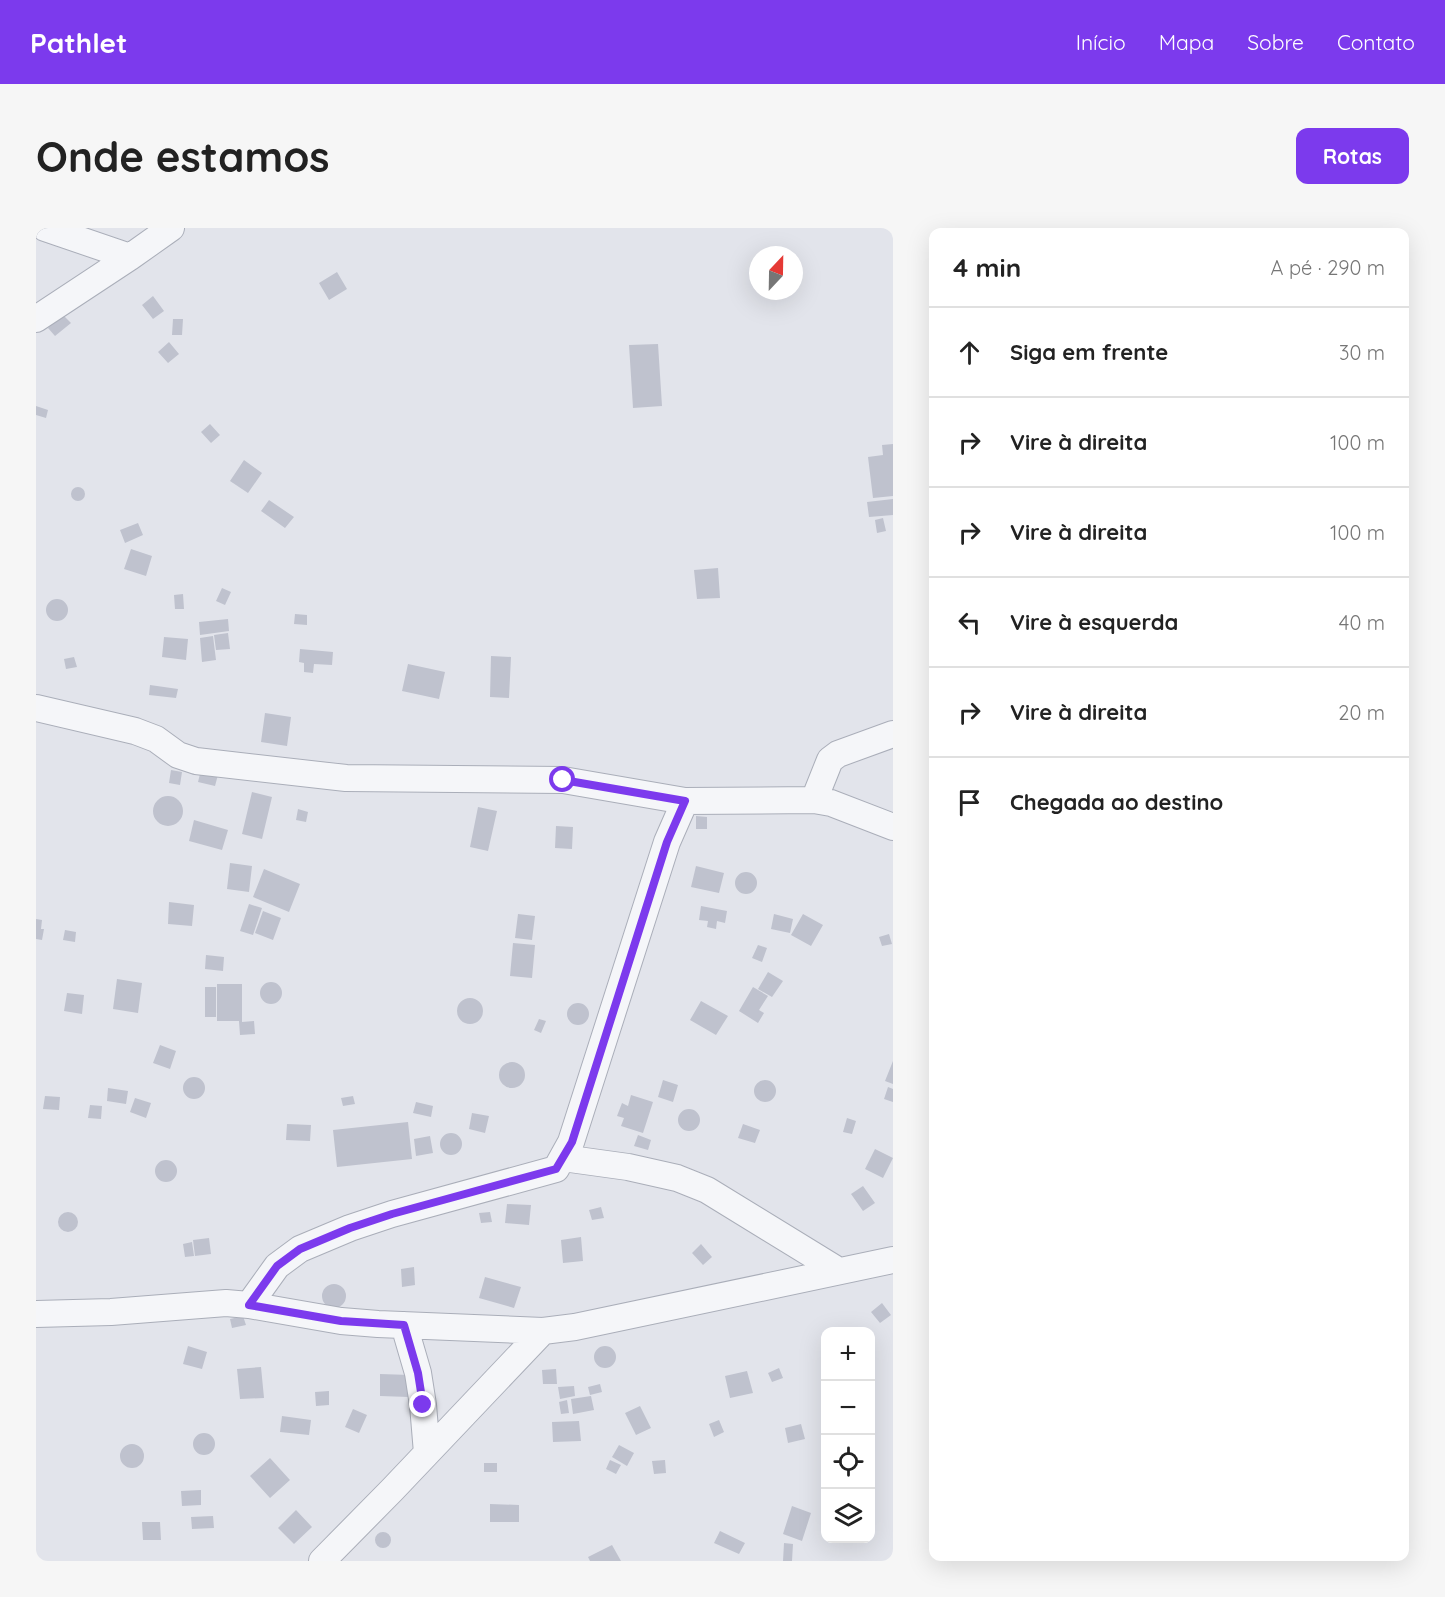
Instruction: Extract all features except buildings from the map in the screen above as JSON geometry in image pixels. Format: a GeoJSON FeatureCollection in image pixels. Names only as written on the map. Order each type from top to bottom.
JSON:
{"type":"FeatureCollection","features":[{"type":"Feature","properties":{"kind":"street"},"geometry":{"type":"LineString","coordinates":[[45,228],[130,258]]}},
{"type":"Feature","properties":{"kind":"street"},"geometry":{"type":"LineString","coordinates":[[36,319],[130,258],[171,228]]}},
{"type":"Feature","properties":{"kind":"street"},"geometry":{"type":"LineString","coordinates":[[36,708],[135,731],[156,740],[178,755],[196,760],[346,778],[563,780],[685,801],[814,800],[893,827]]}},
{"type":"Feature","properties":{"kind":"street"},"geometry":{"type":"LineString","coordinates":[[814,800],[830,760],[837,754],[893,734]]}},
{"type":"Feature","properties":{"kind":"street"},"geometry":{"type":"LineString","coordinates":[[249,1305],[277,1266],[300,1249],[350,1228],[392,1214],[556,1169],[572,1142],[667,842],[685,801]]}},
{"type":"Feature","properties":{"kind":"street"},"geometry":{"type":"LineString","coordinates":[[564,1158],[628,1167],[677,1178],[707,1190],[839,1271]]}},
{"type":"Feature","properties":{"kind":"street"},"geometry":{"type":"LineString","coordinates":[[36,1314],[111,1312],[226,1303],[341,1321],[543,1331],[575,1327],[893,1260]]}},
{"type":"Feature","properties":{"kind":"street"},"geometry":{"type":"LineString","coordinates":[[404,1325],[418,1373],[427,1453]]}},
{"type":"Feature","properties":{"kind":"street"},"geometry":{"type":"LineString","coordinates":[[322,1561],[543,1331]]}},
{"type":"Feature","properties":{"kind":"route"},"geometry":{"type":"LineString","coordinates":[[423,1405],[418,1373],[404,1325],[341,1321],[249,1305],[277,1266],[300,1249],[350,1228],[392,1214],[556,1169],[564,1158],[572,1142],[667,842],[685,801],[563,780]]}}]}
